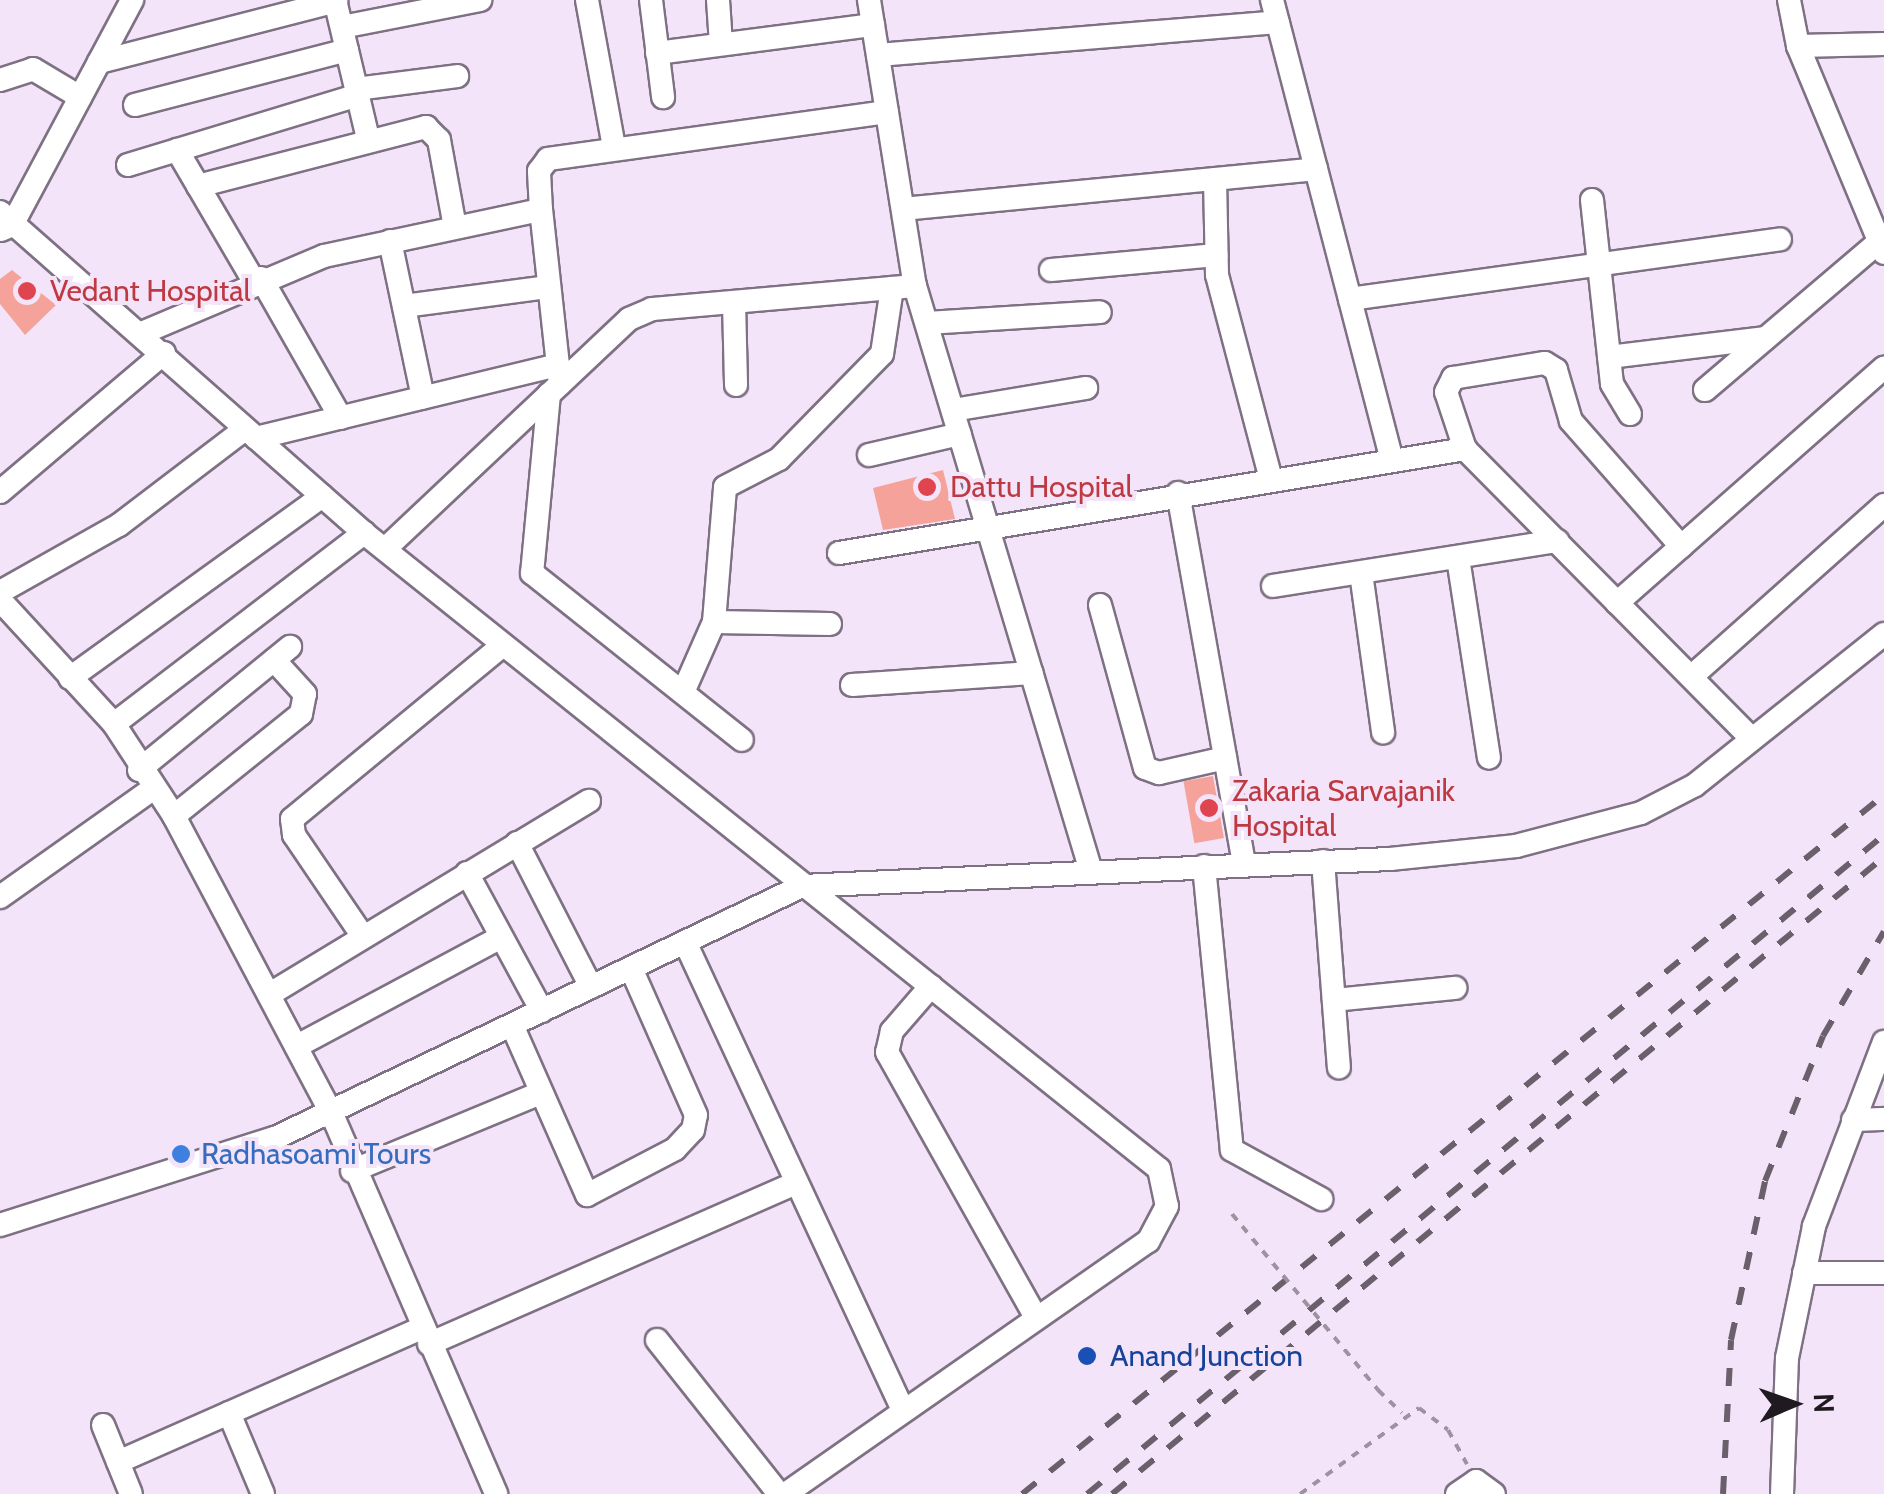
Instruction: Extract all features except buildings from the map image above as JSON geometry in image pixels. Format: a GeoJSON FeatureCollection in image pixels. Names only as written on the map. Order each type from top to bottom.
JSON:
{"type":"FeatureCollection","features":[{"type":"Feature","properties":{"kind":"street"},"geometry":{"type":"LineString","coordinates":[[132,0],[80,97],[4,223],[142,333],[364,532],[802,886],[1139,1150],[1167,1188],[1161,1226],[1148,1240],[783,1494],[657,1340]]}},
{"type":"Feature","properties":{"kind":"street"},"geometry":{"type":"LineString","coordinates":[[135,105],[448,3],[480,0]]}},
{"type":"Feature","properties":{"kind":"street"},"geometry":{"type":"LineString","coordinates":[[587,0],[614,146]]}},
{"type":"Feature","properties":{"kind":"street"},"geometry":{"type":"LineString","coordinates":[[651,0],[663,97]]}},
{"type":"Feature","properties":{"kind":"street"},"geometry":{"type":"LineString","coordinates":[[718,0],[722,44]]}},
{"type":"Feature","properties":{"kind":"street"},"geometry":{"type":"LineString","coordinates":[[684,690],[714,622],[725,487],[779,459],[882,354],[904,287],[903,210],[869,0]]}},
{"type":"Feature","properties":{"kind":"street"},"geometry":{"type":"LineString","coordinates":[[1705,390],[1882,248],[1798,46],[1789,0]]}},
{"type":"Feature","properties":{"kind":"street"},"geometry":{"type":"LineString","coordinates":[[99,62],[336,1],[368,138]]}},
{"type":"Feature","properties":{"kind":"street"},"geometry":{"type":"LineString","coordinates":[[878,55],[1275,11],[1392,460]]}},
{"type":"Feature","properties":{"kind":"street"},"geometry":{"type":"LineString","coordinates":[[658,52],[873,25]]}},
{"type":"Feature","properties":{"kind":"street"},"geometry":{"type":"LineString","coordinates":[[1798,46],[1884,44]]}},
{"type":"Feature","properties":{"kind":"street"},"geometry":{"type":"LineString","coordinates":[[0,80],[33,69],[80,97]]}},
{"type":"Feature","properties":{"kind":"street"},"geometry":{"type":"LineString","coordinates":[[128,165],[357,92],[457,76]]}},
{"type":"Feature","properties":{"kind":"street"},"geometry":{"type":"LineString","coordinates":[[742,740],[532,572],[555,381],[539,171],[548,159],[614,146],[887,112]]}},
{"type":"Feature","properties":{"kind":"street"},"geometry":{"type":"LineString","coordinates":[[198,186],[368,138],[433,130],[455,227]]}},
{"type":"Feature","properties":{"kind":"street"},"geometry":{"type":"LineString","coordinates":[[178,150],[340,418]]}},
{"type":"Feature","properties":{"kind":"street"},"geometry":{"type":"LineString","coordinates":[[903,210],[1316,169]]}},
{"type":"Feature","properties":{"kind":"street"},"geometry":{"type":"LineString","coordinates":[[1215,179],[1216,256],[1271,479]]}},
{"type":"Feature","properties":{"kind":"street"},"geometry":{"type":"LineString","coordinates":[[1592,200],[1612,384],[1630,414]]}},
{"type":"Feature","properties":{"kind":"street"},"geometry":{"type":"LineString","coordinates":[[142,333],[257,279],[390,241],[541,210]]}},
{"type":"Feature","properties":{"kind":"street"},"geometry":{"type":"LineString","coordinates":[[1350,298],[1599,267],[1780,239]]}},
{"type":"Feature","properties":{"kind":"street"},"geometry":{"type":"LineString","coordinates":[[390,241],[423,398]]}},
{"type":"Feature","properties":{"kind":"street"},"geometry":{"type":"LineString","coordinates":[[1051,270],[1216,256]]}},
{"type":"Feature","properties":{"kind":"street"},"geometry":{"type":"LineString","coordinates":[[404,306],[549,287]]}},
{"type":"Feature","properties":{"kind":"street"},"geometry":{"type":"LineString","coordinates":[[385,549],[555,381],[629,320],[652,309],[904,287]]}},
{"type":"Feature","properties":{"kind":"street"},"geometry":{"type":"LineString","coordinates":[[904,287],[926,323],[1091,871]]}},
{"type":"Feature","properties":{"kind":"street"},"geometry":{"type":"LineString","coordinates":[[734,302],[736,385]]}},
{"type":"Feature","properties":{"kind":"street"},"geometry":{"type":"LineString","coordinates":[[926,323],[1100,312]]}},
{"type":"Feature","properties":{"kind":"street"},"geometry":{"type":"LineString","coordinates":[[1609,356],[1766,338]]}},
{"type":"Feature","properties":{"kind":"street"},"geometry":{"type":"LineString","coordinates":[[0,492],[164,354]]}},
{"type":"Feature","properties":{"kind":"street"},"geometry":{"type":"LineString","coordinates":[[1682,546],[1571,421],[1556,370],[1545,362],[1453,378],[1446,392],[1465,449],[1752,739]]}},
{"type":"Feature","properties":{"kind":"street"},"geometry":{"type":"LineString","coordinates":[[1617,603],[1884,368]]}},
{"type":"Feature","properties":{"kind":"street"},"geometry":{"type":"LineString","coordinates":[[0,592],[119,525],[251,434],[423,398],[555,381]]}},
{"type":"Feature","properties":{"kind":"street"},"geometry":{"type":"LineString","coordinates":[[953,410],[1086,388]]}},
{"type":"Feature","properties":{"kind":"street"},"geometry":{"type":"LineString","coordinates":[[870,456],[960,434]]}},
{"type":"Feature","properties":{"kind":"street"},"geometry":{"type":"LineString","coordinates":[[839,553],[986,523],[1465,449]]}},
{"type":"Feature","properties":{"kind":"street"},"geometry":{"type":"LineString","coordinates":[[1178,493],[1244,864]]}},
{"type":"Feature","properties":{"kind":"street"},"geometry":{"type":"LineString","coordinates":[[70,678],[322,496]]}},
{"type":"Feature","properties":{"kind":"street"},"geometry":{"type":"LineString","coordinates":[[1690,677],[1884,505]]}},
{"type":"Feature","properties":{"kind":"street"},"geometry":{"type":"LineString","coordinates":[[114,724],[364,532]]}},
{"type":"Feature","properties":{"kind":"street"},"geometry":{"type":"LineString","coordinates":[[1272,586],[1556,542]]}},
{"type":"Feature","properties":{"kind":"street"},"geometry":{"type":"LineString","coordinates":[[1458,558],[1488,758]]}},
{"type":"Feature","properties":{"kind":"street"},"geometry":{"type":"LineString","coordinates":[[1361,574],[1383,732]]}},
{"type":"Feature","properties":{"kind":"street"},"geometry":{"type":"LineString","coordinates":[[0,600],[114,724],[145,780],[174,816],[331,1112],[352,1171],[496,1494]]}},
{"type":"Feature","properties":{"kind":"street"},"geometry":{"type":"LineString","coordinates":[[1100,605],[1145,768],[1160,773],[1225,758]]}},
{"type":"Feature","properties":{"kind":"street"},"geometry":{"type":"LineString","coordinates":[[714,622],[830,624]]}},
{"type":"Feature","properties":{"kind":"street"},"geometry":{"type":"LineString","coordinates":[[0,1225],[275,1138],[802,886],[1323,861],[1516,846],[1641,813],[1695,785],[1884,634]]}},
{"type":"Feature","properties":{"kind":"street"},"geometry":{"type":"LineString","coordinates":[[362,935],[294,835],[292,819],[503,645]]}},
{"type":"Feature","properties":{"kind":"street"},"geometry":{"type":"LineString","coordinates":[[0,897],[145,780],[282,653],[305,694],[301,714],[174,816]]}},
{"type":"Feature","properties":{"kind":"street"},"geometry":{"type":"LineString","coordinates":[[852,685],[1032,673]]}},
{"type":"Feature","properties":{"kind":"street"},"geometry":{"type":"LineString","coordinates":[[270,994],[589,800]]}},
{"type":"Feature","properties":{"kind":"street"},"geometry":{"type":"LineString","coordinates":[[517,843],[591,987]]}},
{"type":"Feature","properties":{"kind":"street"},"geometry":{"type":"LineString","coordinates":[[1323,861],[1339,1067]]}},
{"type":"Feature","properties":{"kind":"street"},"geometry":{"type":"LineString","coordinates":[[1204,866],[1232,1150],[1321,1199]]}},
{"type":"Feature","properties":{"kind":"street"},"geometry":{"type":"LineString","coordinates":[[466,873],[542,1011]]}},
{"type":"Feature","properties":{"kind":"street"},"geometry":{"type":"LineString","coordinates":[[296,1046],[501,937]]}},
{"type":"Feature","properties":{"kind":"street"},"geometry":{"type":"LineString","coordinates":[[685,942],[793,1184],[902,1408]]}},
{"type":"Feature","properties":{"kind":"street"},"geometry":{"type":"LineString","coordinates":[[512,1025],[587,1196],[675,1149],[694,1130],[696,1115],[631,968]]}},
{"type":"Feature","properties":{"kind":"street"},"geometry":{"type":"LineString","coordinates":[[931,986],[892,1030],[887,1052],[1036,1318]]}},
{"type":"Feature","properties":{"kind":"street"},"geometry":{"type":"LineString","coordinates":[[1334,1000],[1455,988]]}},
{"type":"Feature","properties":{"kind":"street"},"geometry":{"type":"LineString","coordinates":[[1782,1494],[1787,1358],[1804,1274],[1853,1120],[1884,1042]]}},
{"type":"Feature","properties":{"kind":"street"},"geometry":{"type":"LineString","coordinates":[[352,1171],[540,1093]]}},
{"type":"Feature","properties":{"kind":"street"},"geometry":{"type":"LineString","coordinates":[[1853,1120],[1884,1119]]}},
{"type":"Feature","properties":{"kind":"street"},"geometry":{"type":"LineString","coordinates":[[118,1462],[793,1184]]}},
{"type":"Feature","properties":{"kind":"street"},"geometry":{"type":"LineString","coordinates":[[1804,1274],[1884,1273]]}},
{"type":"Feature","properties":{"kind":"street"},"geometry":{"type":"LineString","coordinates":[[229,1414],[263,1494]]}},
{"type":"Feature","properties":{"kind":"street"},"geometry":{"type":"LineString","coordinates":[[102,1425],[131,1494]]}},
{"type":"Feature","properties":{"kind":"path"},"geometry":{"type":"LineString","coordinates":[[1232,1214],[1402,1414]]}},
{"type":"Feature","properties":{"kind":"path"},"geometry":{"type":"LineString","coordinates":[[1300,1494],[1402,1414],[1432,1412],[1476,1490]]}},
{"type":"Feature","properties":{"kind":"railway"},"geometry":{"type":"LineString","coordinates":[[1022,1494],[1884,795]]}},
{"type":"Feature","properties":{"kind":"railway"},"geometry":{"type":"LineString","coordinates":[[1087,1494],[1884,835]]}},
{"type":"Feature","properties":{"kind":"railway"},"geometry":{"type":"LineString","coordinates":[[1112,1494],[1884,857]]}},
{"type":"Feature","properties":{"kind":"railway"},"geometry":{"type":"LineString","coordinates":[[1723,1494],[1731,1340],[1765,1181],[1823,1036],[1884,931]]}},
{"type":"Feature","properties":{"kind":"place","name":"Vedant Hospital"},"geometry":{"type":"Point","coordinates":[27,291]}},
{"type":"Feature","properties":{"kind":"place","name":"Dattu Hospital"},"geometry":{"type":"Point","coordinates":[927,487]}},
{"type":"Feature","properties":{"kind":"place","name":"Zakaria Sarvajanik Hospital"},"geometry":{"type":"Point","coordinates":[1209,808]}},
{"type":"Feature","properties":{"kind":"place","name":"Radhasoami Tours"},"geometry":{"type":"Point","coordinates":[181,1154]}},
{"type":"Feature","properties":{"kind":"place","name":"Anand Junction"},"geometry":{"type":"Point","coordinates":[1087,1356]}}]}
